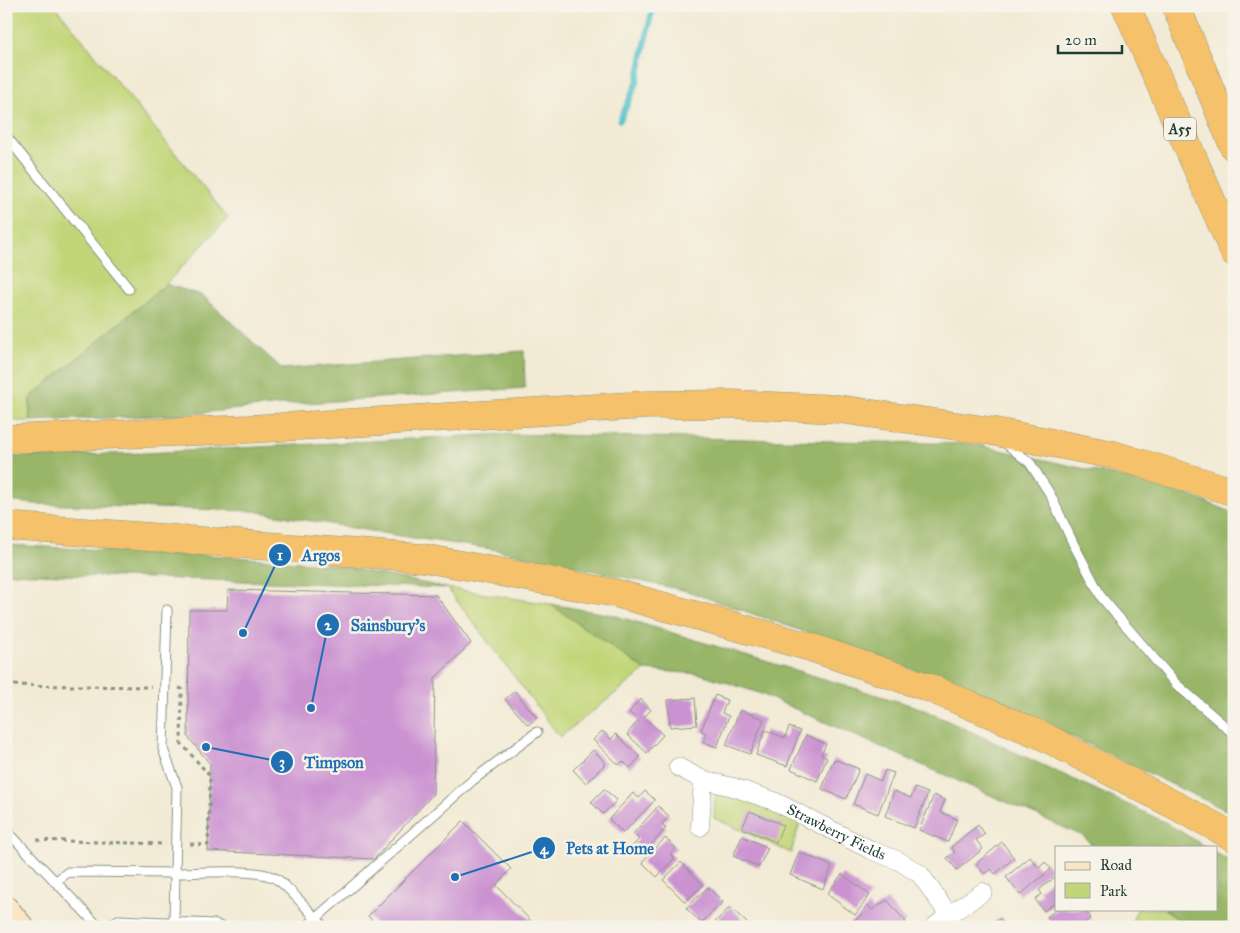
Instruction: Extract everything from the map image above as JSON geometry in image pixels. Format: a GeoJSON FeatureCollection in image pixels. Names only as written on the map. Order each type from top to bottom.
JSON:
{"type":"FeatureCollection","features":[{"type":"Feature","properties":{"kind":"highway","name":"A55"},"geometry":{"type":"LineString","coordinates":[[1126,6],[1234,252]]}},
{"type":"Feature","properties":{"kind":"highway"},"geometry":{"type":"LineString","coordinates":[[1176,6],[1234,147]]}},
{"type":"Feature","properties":{"kind":"highway"},"geometry":{"type":"LineString","coordinates":[[6,439],[249,429],[646,405],[731,404],[839,408],[991,431],[1114,455],[1234,492]]}},
{"type":"Feature","properties":{"kind":"highway"},"geometry":{"type":"LineString","coordinates":[[6,526],[424,558],[615,593],[810,647],[927,686],[1043,736],[1234,838]]}},
{"type":"Feature","properties":{"kind":"street","name":"Strawberry Fields"},"geometry":{"type":"LineString","coordinates":[[678,767],[703,780],[733,787],[774,801],[871,850],[899,861],[920,874],[949,915]]}},
{"type":"Feature","properties":{"kind":"street"},"geometry":{"type":"LineString","coordinates":[[700,827],[703,780]]}},
{"type":"Feature","properties":{"kind":"street"},"geometry":{"type":"LineString","coordinates":[[934,927],[983,892]]}},
{"type":"Feature","properties":{"kind":"street"},"geometry":{"type":"LineString","coordinates":[[6,909],[21,927]]}},
{"type":"Feature","properties":{"kind":"lane"},"geometry":{"type":"LineString","coordinates":[[6,136],[129,290]]}},
{"type":"Feature","properties":{"kind":"lane"},"geometry":{"type":"LineString","coordinates":[[991,431],[1030,464],[1050,494],[1102,598],[1176,684],[1234,734]]}},
{"type":"Feature","properties":{"kind":"lane"},"geometry":{"type":"LineString","coordinates":[[167,610],[163,749],[177,786],[174,922]]}},
{"type":"Feature","properties":{"kind":"lane"},"geometry":{"type":"LineString","coordinates":[[306,927],[472,780],[537,732]]}},
{"type":"Feature","properties":{"kind":"lane"},"geometry":{"type":"LineString","coordinates":[[6,830],[99,927]]}},
{"type":"Feature","properties":{"kind":"lane"},"geometry":{"type":"LineString","coordinates":[[55,882],[68,872],[243,872],[270,876],[288,889],[324,927]]}},
{"type":"Feature","properties":{"kind":"lane"},"geometry":{"type":"LineString","coordinates":[[110,927],[118,920],[215,924],[221,927]]}},
{"type":"Feature","properties":{"kind":"path"},"geometry":{"type":"LineString","coordinates":[[6,685],[182,688],[181,743],[210,776],[208,844],[36,840],[23,847],[6,863]]}},
{"type":"Feature","properties":{"kind":"green space"},"geometry":{"type":"Polygon","coordinates":[[[6,6],[55,6],[228,218],[166,284],[30,398],[30,421],[6,421],[6,6]]]}},
{"type":"Feature","properties":{"kind":"green space"},"geometry":{"type":"Polygon","coordinates":[[[166,284],[203,296],[282,369],[524,351],[525,388],[291,404],[177,415],[30,421],[30,398],[166,284]]]}},
{"type":"Feature","properties":{"kind":"green space"},"geometry":{"type":"Polygon","coordinates":[[[503,434],[973,444],[1171,488],[1234,513],[1234,814],[978,692],[687,591],[492,549],[400,536],[254,511],[36,504],[6,501],[6,457],[147,453],[503,434]]]}},
{"type":"Feature","properties":{"kind":"green space"},"geometry":{"type":"Polygon","coordinates":[[[6,545],[224,556],[336,565],[447,588],[6,573],[6,545]]]}},
{"type":"Feature","properties":{"kind":"green space"},"geometry":{"type":"Polygon","coordinates":[[[447,588],[550,604],[645,670],[560,737],[447,588]]]}},
{"type":"Feature","properties":{"kind":"green space"},"geometry":{"type":"Polygon","coordinates":[[[550,604],[613,615],[920,708],[1165,822],[1204,846],[1093,846],[1083,836],[759,693],[701,674],[645,670],[550,604]]]}},
{"type":"Feature","properties":{"kind":"green space"},"geometry":{"type":"Polygon","coordinates":[[[725,789],[800,822],[791,853],[714,818],[715,799],[718,792],[725,789]]]}},
{"type":"Feature","properties":{"kind":"green space"},"geometry":{"type":"Polygon","coordinates":[[[1218,854],[1234,863],[1234,927],[1189,927],[1165,910],[1218,910],[1218,854]]]}},
{"type":"Feature","properties":{"kind":"green space"},"geometry":{"type":"Polygon","coordinates":[[[1137,910],[1165,910],[1189,927],[1130,927],[1137,910]]]}},
{"type":"Feature","properties":{"kind":"building"},"geometry":{"type":"Polygon","coordinates":[[[228,590],[436,595],[471,643],[435,678],[433,794],[374,859],[208,851],[210,764],[188,737],[189,610],[227,610],[228,590]]]}},
{"type":"Feature","properties":{"kind":"building"},"geometry":{"type":"Polygon","coordinates":[[[515,691],[537,718],[528,725],[505,699],[515,691]]]}},
{"type":"Feature","properties":{"kind":"building"},"geometry":{"type":"Polygon","coordinates":[[[715,695],[727,700],[722,713],[729,716],[717,747],[703,742],[707,733],[701,731],[715,695]]]}},
{"type":"Feature","properties":{"kind":"building"},"geometry":{"type":"Polygon","coordinates":[[[695,698],[697,725],[670,727],[668,700],[695,698]]]}},
{"type":"Feature","properties":{"kind":"building"},"geometry":{"type":"Polygon","coordinates":[[[641,699],[651,710],[644,717],[663,735],[647,753],[627,734],[638,721],[629,712],[641,699]]]}},
{"type":"Feature","properties":{"kind":"building"},"geometry":{"type":"Polygon","coordinates":[[[740,710],[764,719],[750,754],[726,745],[740,710]]]}},
{"type":"Feature","properties":{"kind":"building"},"geometry":{"type":"Polygon","coordinates":[[[789,727],[800,731],[787,766],[756,755],[765,730],[785,738],[789,727]]]}},
{"type":"Feature","properties":{"kind":"building"},"geometry":{"type":"Polygon","coordinates":[[[602,731],[611,739],[616,734],[640,757],[630,768],[623,761],[619,765],[593,740],[602,731]]]}},
{"type":"Feature","properties":{"kind":"building"},"geometry":{"type":"Polygon","coordinates":[[[806,735],[826,744],[821,755],[827,758],[817,781],[791,769],[806,735]]]}},
{"type":"Feature","properties":{"kind":"building"},"geometry":{"type":"Polygon","coordinates":[[[593,750],[606,763],[586,783],[573,770],[593,750]]]}},
{"type":"Feature","properties":{"kind":"building"},"geometry":{"type":"Polygon","coordinates":[[[834,759],[859,769],[846,799],[822,789],[834,759]]]}},
{"type":"Feature","properties":{"kind":"building"},"geometry":{"type":"Polygon","coordinates":[[[885,770],[894,773],[878,814],[853,804],[865,774],[881,781],[885,770]]]}},
{"type":"Feature","properties":{"kind":"building"},"geometry":{"type":"Polygon","coordinates":[[[915,788],[928,793],[914,828],[885,816],[894,791],[911,798],[915,788]]]}},
{"type":"Feature","properties":{"kind":"building"},"geometry":{"type":"Polygon","coordinates":[[[604,789],[617,800],[603,814],[591,802],[604,789]]]}},
{"type":"Feature","properties":{"kind":"building"},"geometry":{"type":"Polygon","coordinates":[[[645,791],[655,800],[623,833],[609,819],[633,793],[639,798],[645,791]]]}},
{"type":"Feature","properties":{"kind":"building"},"geometry":{"type":"Polygon","coordinates":[[[934,795],[945,800],[940,812],[957,819],[948,842],[919,830],[934,795]]]}},
{"type":"Feature","properties":{"kind":"building"},"geometry":{"type":"Polygon","coordinates":[[[658,806],[669,816],[662,824],[666,828],[642,855],[632,847],[639,839],[633,834],[658,806]]]}},
{"type":"Feature","properties":{"kind":"building"},"geometry":{"type":"Polygon","coordinates":[[[750,811],[783,825],[776,842],[742,828],[750,811]]]}},
{"type":"Feature","properties":{"kind":"building"},"geometry":{"type":"Polygon","coordinates":[[[463,821],[511,869],[496,885],[537,927],[378,927],[368,916],[463,821]]]}},
{"type":"Feature","properties":{"kind":"building"},"geometry":{"type":"Polygon","coordinates":[[[978,825],[985,834],[976,840],[983,849],[957,870],[947,858],[955,852],[951,847],[978,825]]]}},
{"type":"Feature","properties":{"kind":"building"},"geometry":{"type":"Polygon","coordinates":[[[742,836],[768,848],[759,867],[733,856],[742,836]]]}},
{"type":"Feature","properties":{"kind":"building"},"geometry":{"type":"Polygon","coordinates":[[[665,838],[676,848],[670,854],[675,858],[657,877],[642,862],[665,838]]]}},
{"type":"Feature","properties":{"kind":"building"},"geometry":{"type":"Polygon","coordinates":[[[1002,842],[1014,858],[995,874],[991,869],[984,874],[976,864],[1002,842]]]}},
{"type":"Feature","properties":{"kind":"building"},"geometry":{"type":"Polygon","coordinates":[[[799,852],[832,866],[823,889],[790,875],[799,852]]]}},
{"type":"Feature","properties":{"kind":"building"},"geometry":{"type":"Polygon","coordinates":[[[1030,857],[1039,868],[1045,862],[1051,869],[1020,895],[1006,877],[1030,857]]]}},
{"type":"Feature","properties":{"kind":"building"},"geometry":{"type":"Polygon","coordinates":[[[681,862],[703,885],[685,902],[663,880],[681,862]]]}},
{"type":"Feature","properties":{"kind":"building"},"geometry":{"type":"Polygon","coordinates":[[[842,874],[870,895],[855,915],[827,894],[842,874]]]}},
{"type":"Feature","properties":{"kind":"building"},"geometry":{"type":"Polygon","coordinates":[[[1055,877],[1055,903],[1044,911],[1035,899],[1042,894],[1039,890],[1055,877]]]}},
{"type":"Feature","properties":{"kind":"building"},"geometry":{"type":"Polygon","coordinates":[[[708,887],[723,902],[701,923],[686,908],[708,887]]]}},
{"type":"Feature","properties":{"kind":"building"},"geometry":{"type":"Polygon","coordinates":[[[887,900],[906,922],[898,927],[851,927],[849,924],[860,916],[868,905],[872,910],[887,900]]]}},
{"type":"Feature","properties":{"kind":"building"},"geometry":{"type":"Polygon","coordinates":[[[730,907],[748,924],[745,927],[710,927],[730,907]]]}},
{"type":"Feature","properties":{"kind":"building"},"geometry":{"type":"Polygon","coordinates":[[[1056,910],[1091,910],[1087,913],[1091,918],[1080,927],[1069,927],[1064,921],[1055,927],[1047,917],[1056,910]]]}},
{"type":"Feature","properties":{"kind":"building"},"geometry":{"type":"Polygon","coordinates":[[[1000,918],[1007,927],[990,927],[1000,918]]]}},
{"type":"Feature","properties":{"kind":"waterway"},"geometry":{"type":"LineString","coordinates":[[620,120],[637,83],[653,6]]}},
{"type":"Feature","properties":{"kind":"place","name":"Argos"},"geometry":{"type":"Point","coordinates":[243,633]}},
{"type":"Feature","properties":{"kind":"place","name":"Sainsbury's"},"geometry":{"type":"Point","coordinates":[311,708]}},
{"type":"Feature","properties":{"kind":"place","name":"Timpson"},"geometry":{"type":"Point","coordinates":[206,747]}},
{"type":"Feature","properties":{"kind":"place","name":"Pets at Home"},"geometry":{"type":"Point","coordinates":[455,877]}}]}
